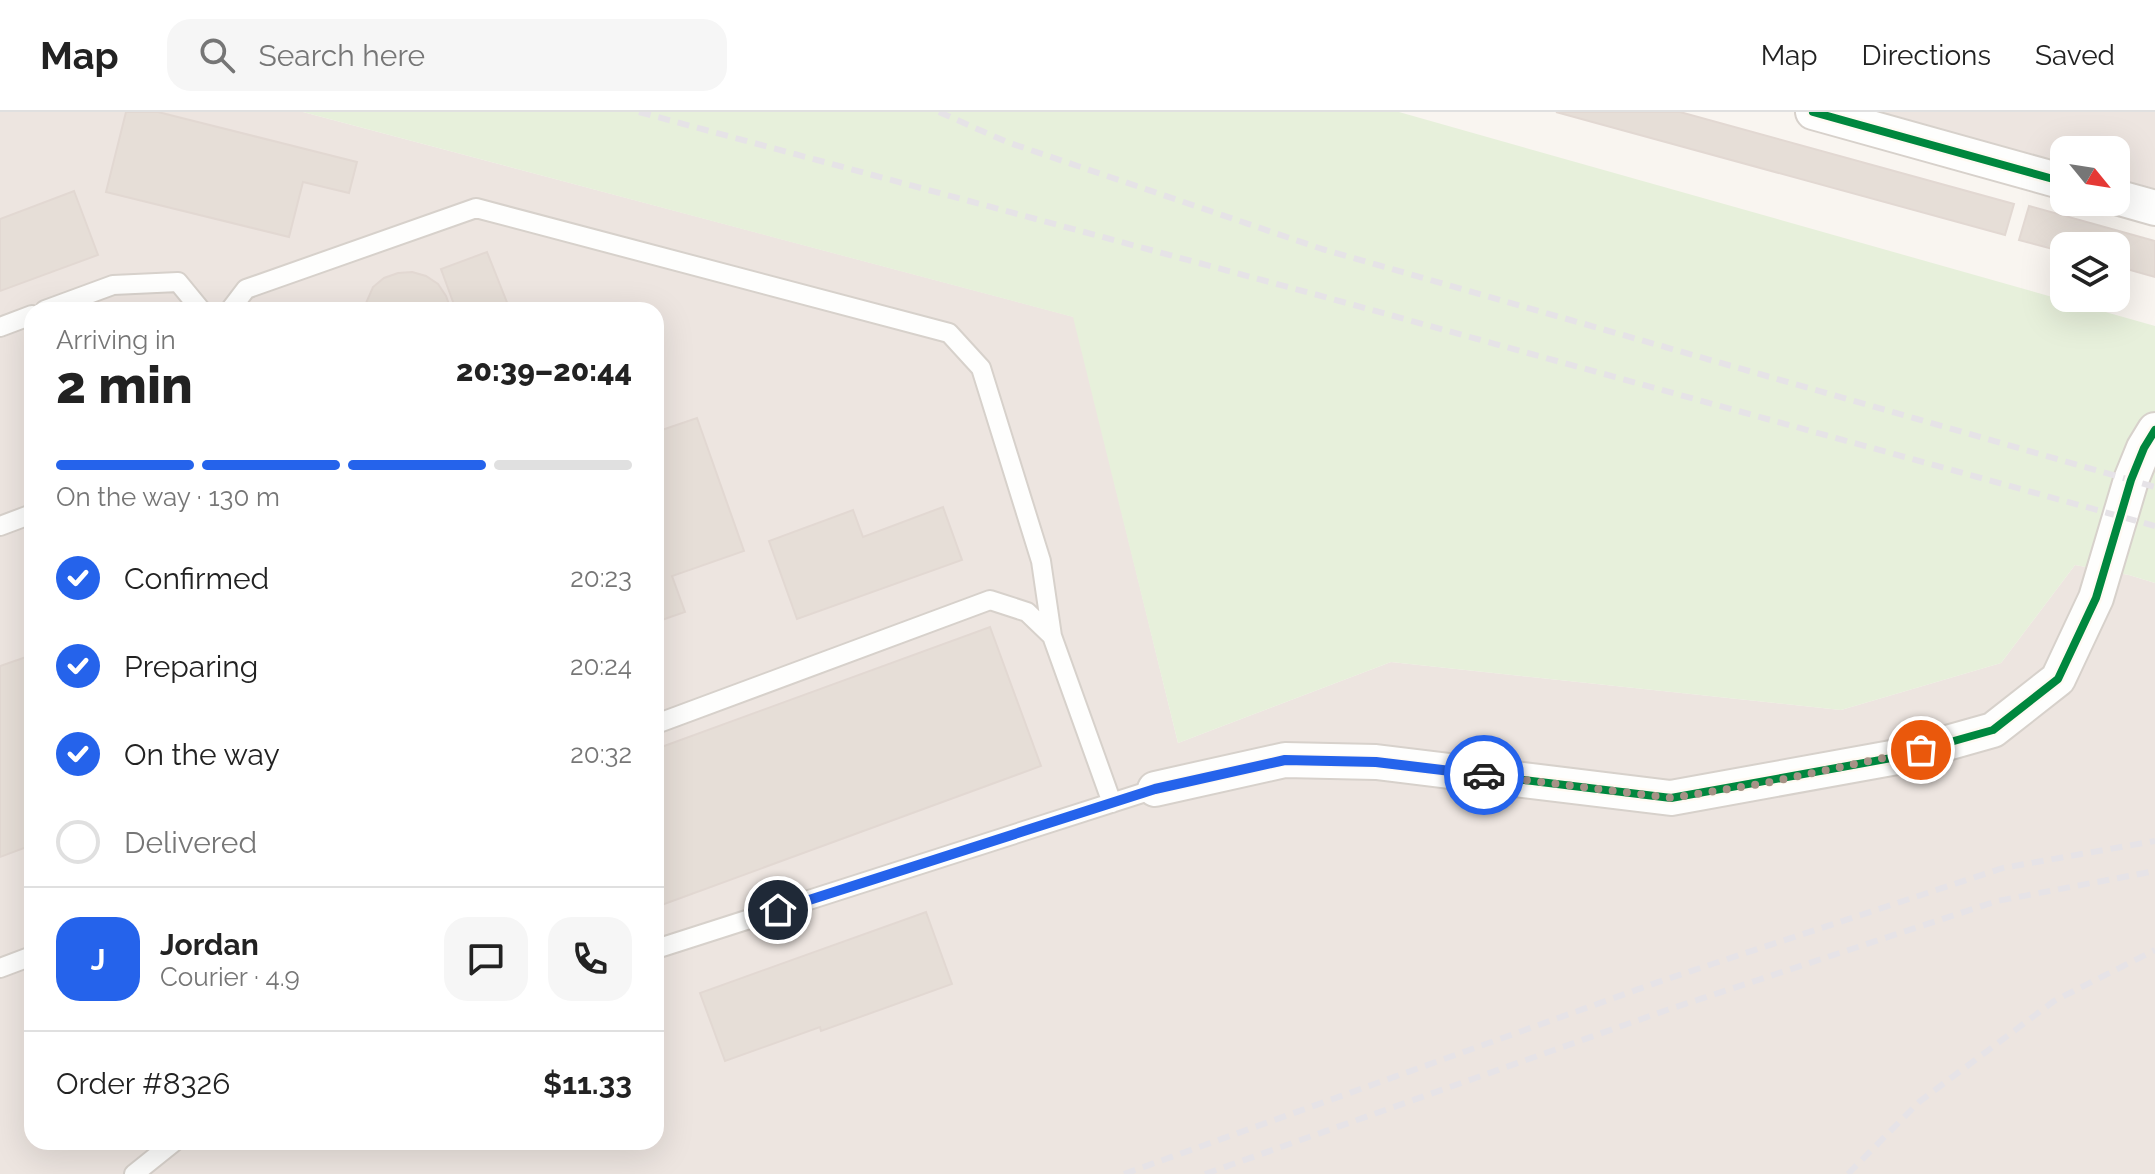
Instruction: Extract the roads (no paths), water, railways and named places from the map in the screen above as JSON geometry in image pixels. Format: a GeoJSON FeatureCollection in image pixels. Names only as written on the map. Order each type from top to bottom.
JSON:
{"type":"FeatureCollection","features":[{"type":"Feature","properties":{"kind":"street"},"geometry":{"type":"LineString","coordinates":[[1813,112],[2050,178]]}},
{"type":"Feature","properties":{"kind":"street"},"geometry":{"type":"LineString","coordinates":[[2130,201],[2155,208]]}},
{"type":"Feature","properties":{"kind":"street"},"geometry":{"type":"LineString","coordinates":[[1155,789],[1285,760],[1376,762],[1671,798],[1897,757],[1993,730],[2058,679],[2096,598],[2131,480],[2155,430]]}},
{"type":"Feature","properties":{"kind":"lane"},"geometry":{"type":"LineString","coordinates":[[236,302],[246,289],[476,208],[949,333],[981,368],[1041,561],[1052,636],[1112,803]]}},
{"type":"Feature","properties":{"kind":"lane"},"geometry":{"type":"LineString","coordinates":[[67,302],[113,285],[178,282],[194,302]]}},
{"type":"Feature","properties":{"kind":"lane"},"geometry":{"type":"LineString","coordinates":[[0,327],[24,318]]}},
{"type":"Feature","properties":{"kind":"lane"},"geometry":{"type":"LineString","coordinates":[[0,526],[24,517]]}},
{"type":"Feature","properties":{"kind":"lane"},"geometry":{"type":"LineString","coordinates":[[664,721],[990,600],[1027,612],[1052,636]]}},
{"type":"Feature","properties":{"kind":"lane"},"geometry":{"type":"LineString","coordinates":[[664,946],[1155,789]]}},
{"type":"Feature","properties":{"kind":"lane"},"geometry":{"type":"LineString","coordinates":[[0,968],[24,959]]}},
{"type":"Feature","properties":{"kind":"lane"},"geometry":{"type":"LineString","coordinates":[[134,1174],[164,1150]]}},
{"type":"Feature","properties":{"kind":"railway"},"geometry":{"type":"LineString","coordinates":[[639,112],[2155,526]]}},
{"type":"Feature","properties":{"kind":"railway"},"geometry":{"type":"LineString","coordinates":[[939,112],[1007,142],[1322,249],[2155,487]]}},
{"type":"Feature","properties":{"kind":"railway"},"geometry":{"type":"LineString","coordinates":[[1124,1174],[1664,980],[2003,868],[2155,841]]}},
{"type":"Feature","properties":{"kind":"railway"},"geometry":{"type":"LineString","coordinates":[[1205,1174],[1664,1011],[1997,901],[2155,871]]}},
{"type":"Feature","properties":{"kind":"railway"},"geometry":{"type":"LineString","coordinates":[[1848,1174],[1919,1102],[2054,1001],[2155,950]]}}]}
